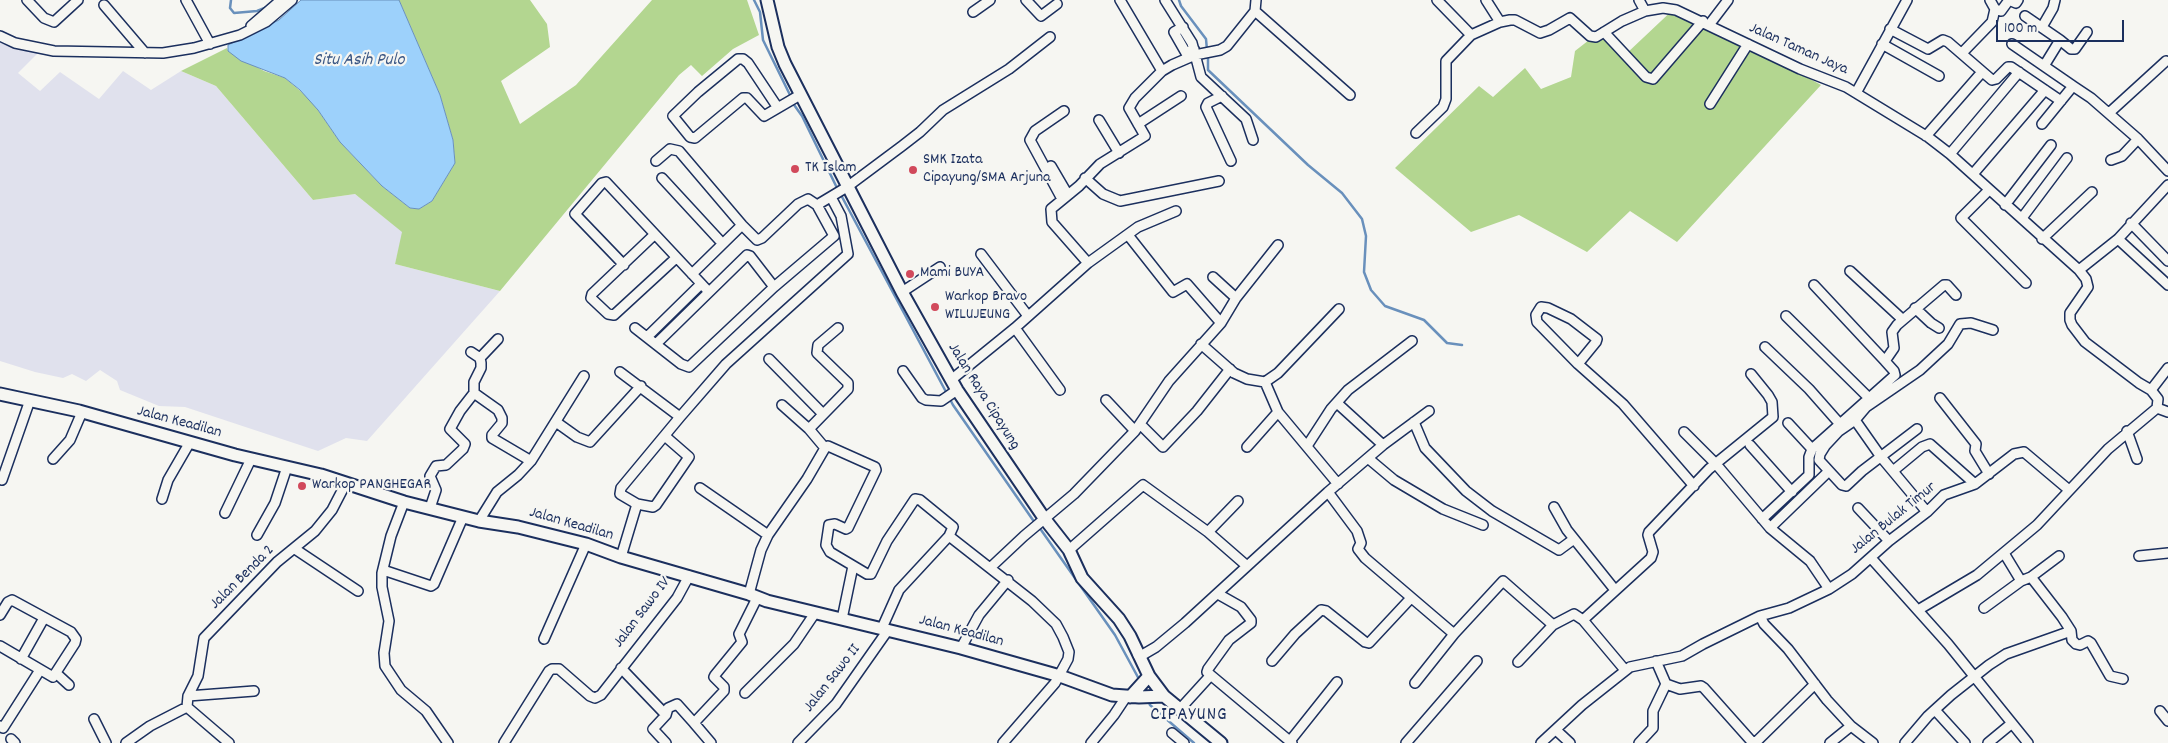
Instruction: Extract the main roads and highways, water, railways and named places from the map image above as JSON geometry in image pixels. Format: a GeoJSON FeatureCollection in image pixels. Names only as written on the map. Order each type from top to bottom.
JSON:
{"type":"FeatureCollection","features":[{"type":"Feature","properties":{"kind":"main road","name":"Jalan Raya Cipayung"},"geometry":{"type":"LineString","coordinates":[[767,0],[778,47],[794,99],[845,188],[954,388],[1043,519],[1068,550],[1082,578],[1119,619],[1130,636],[1147,678],[1158,697],[1180,709],[1220,743]]}},
{"type":"Feature","properties":{"kind":"main road","name":"Jalan Keadilan"},"geometry":{"type":"LineString","coordinates":[[0,394],[82,412],[346,483],[404,502],[479,521],[518,527],[586,544],[622,558],[814,613],[961,648],[1060,676],[1112,695],[1158,697]]}},
{"type":"Feature","properties":{"kind":"main road"},"geometry":{"type":"LineString","coordinates":[[1133,695],[1147,678]]}},
{"type":"Feature","properties":{"kind":"water","name":"Situ Asih Pulo"},"geometry":{"type":"Polygon","coordinates":[[[301,0],[399,0],[440,95],[453,140],[455,163],[432,201],[419,209],[410,208],[382,186],[340,142],[318,110],[300,90],[285,78],[241,61],[228,51],[228,45],[279,20],[301,0]]]}},
{"type":"Feature","properties":{"kind":"waterway"},"geometry":{"type":"LineString","coordinates":[[231,0],[230,8],[234,13],[257,11],[267,7]]}},
{"type":"Feature","properties":{"kind":"waterway"},"geometry":{"type":"LineString","coordinates":[[754,0],[760,12],[763,40],[791,97]]}},
{"type":"Feature","properties":{"kind":"waterway"},"geometry":{"type":"LineString","coordinates":[[1179,0],[1181,6],[1206,39],[1207,50]]}},
{"type":"Feature","properties":{"kind":"waterway"},"geometry":{"type":"LineString","coordinates":[[1208,55],[1208,70],[1308,165],[1342,193],[1362,219],[1366,236],[1364,272],[1371,290],[1385,306],[1424,320],[1447,343],[1462,345]]}},
{"type":"Feature","properties":{"kind":"waterway"},"geometry":{"type":"LineString","coordinates":[[792,102],[802,116],[838,190]]}},
{"type":"Feature","properties":{"kind":"waterway"},"geometry":{"type":"LineString","coordinates":[[841,195],[953,405],[1035,523]]}},
{"type":"Feature","properties":{"kind":"waterway"},"geometry":{"type":"LineString","coordinates":[[1039,527],[1115,635],[1140,681]]}},
{"type":"Feature","properties":{"kind":"waterway"},"geometry":{"type":"LineString","coordinates":[[1148,700],[1150,705],[1194,743]]}},
{"type":"Feature","properties":{"kind":"place","name":"TK Islam"},"geometry":{"type":"Point","coordinates":[795,169]}},
{"type":"Feature","properties":{"kind":"place","name":"SMK Izata Cipayung/SMA Arjuna"},"geometry":{"type":"Point","coordinates":[913,170]}},
{"type":"Feature","properties":{"kind":"place","name":"Mami BUYA"},"geometry":{"type":"Point","coordinates":[910,274]}},
{"type":"Feature","properties":{"kind":"place","name":"Warkop Bravo WILUJEUNG"},"geometry":{"type":"Point","coordinates":[935,307]}},
{"type":"Feature","properties":{"kind":"place","name":"Warkop PANGHEGAR"},"geometry":{"type":"Point","coordinates":[302,486]}},
{"type":"Feature","properties":{"kind":"district","name":"CIPAYUNG"},"geometry":{"type":"Point","coordinates":[1189,716]}}]}
